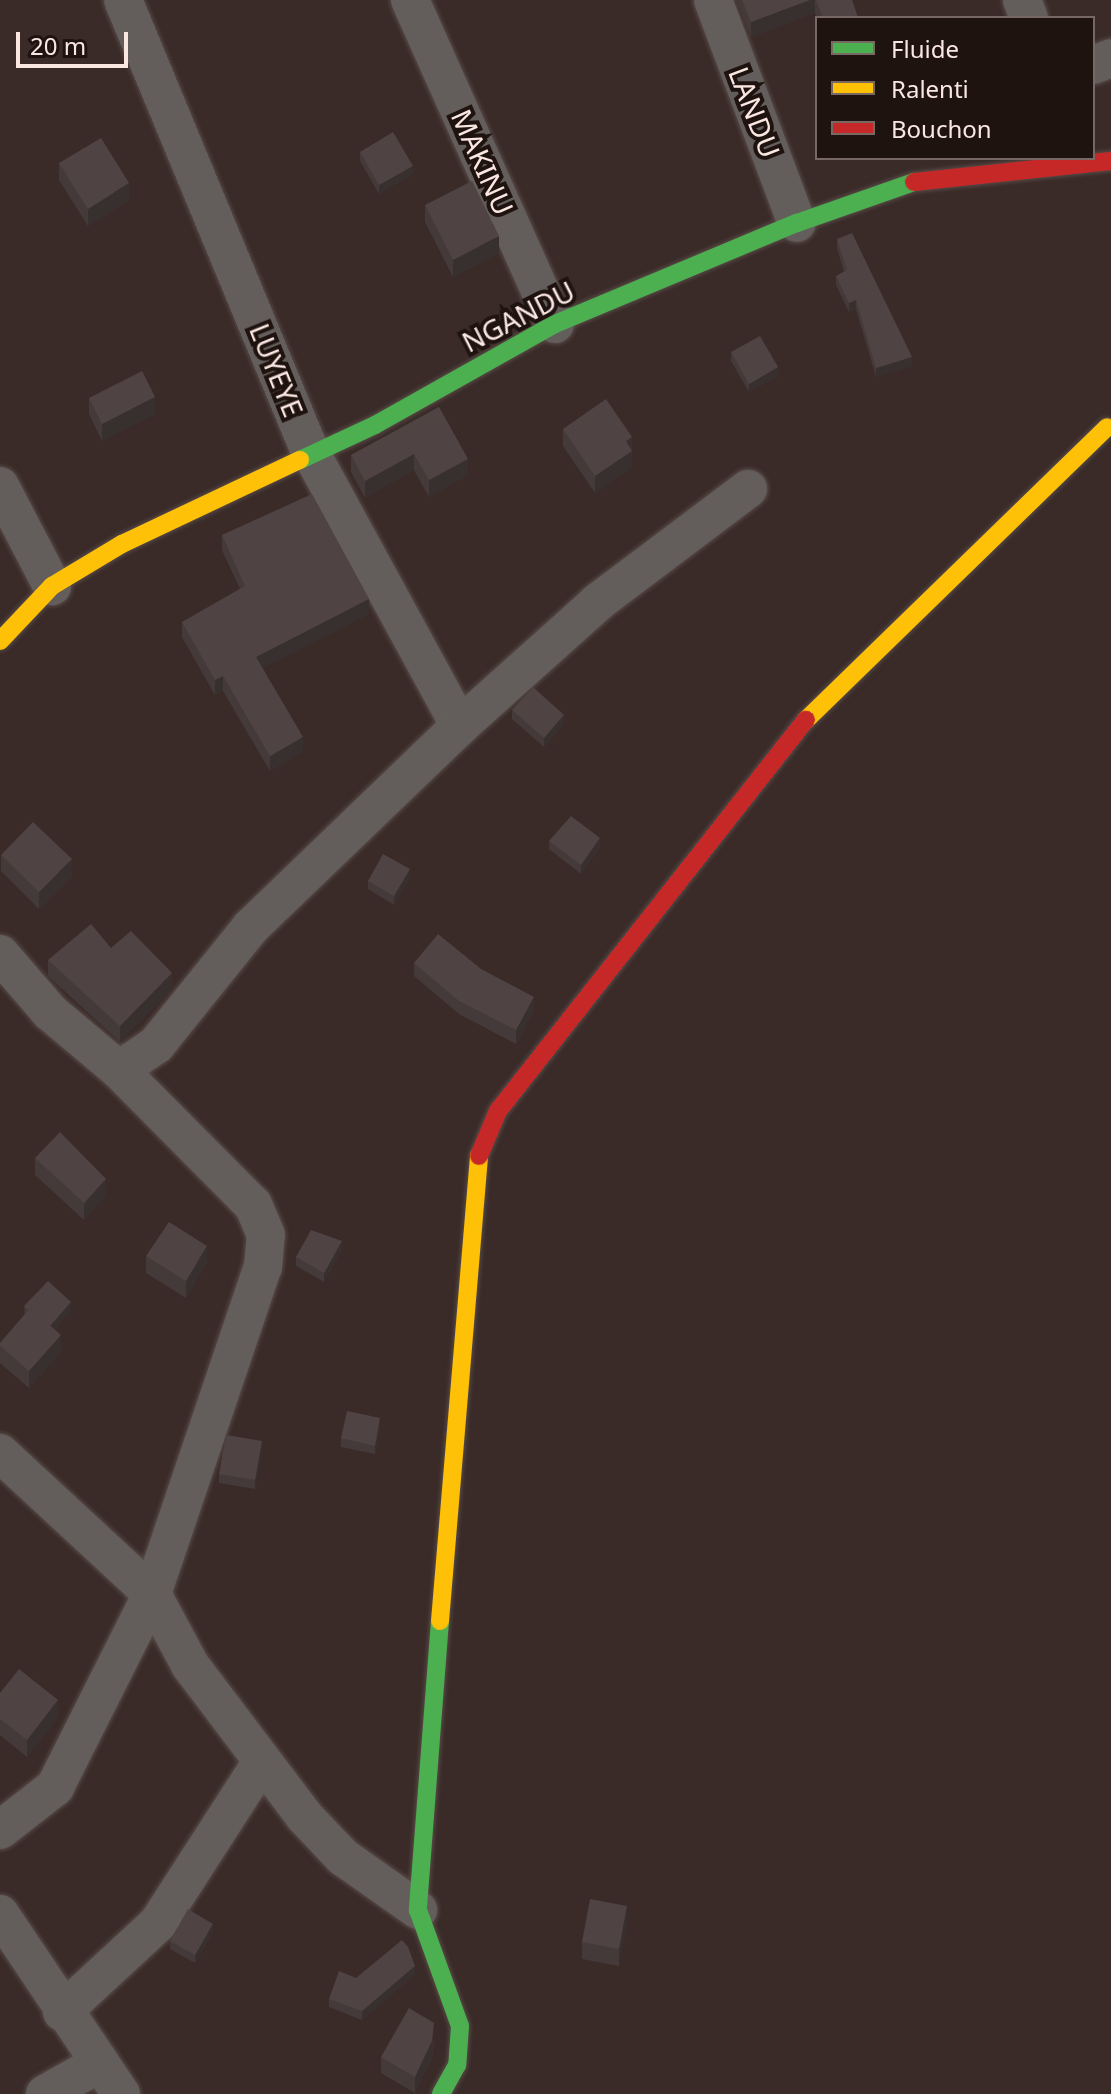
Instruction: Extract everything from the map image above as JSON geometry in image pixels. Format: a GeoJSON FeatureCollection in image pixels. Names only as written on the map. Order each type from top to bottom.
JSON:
{"type":"FeatureCollection","features":[{"type":"Feature","properties":{"kind":"street","name":"LUYEYE"},"geometry":{"type":"LineString","coordinates":[[123,0],[311,453],[460,726]]}},
{"type":"Feature","properties":{"kind":"street","name":"MAKINU"},"geometry":{"type":"LineString","coordinates":[[410,0],[555,324]]}},
{"type":"Feature","properties":{"kind":"street","name":"LANDU"},"geometry":{"type":"LineString","coordinates":[[713,0],[797,223]]}},
{"type":"Feature","properties":{"kind":"street"},"geometry":{"type":"LineString","coordinates":[[911,182],[943,160]]}},
{"type":"Feature","properties":{"kind":"street","name":"NGANDU"},"geometry":{"type":"LineString","coordinates":[[0,641],[52,586],[122,544],[375,425],[555,324],[797,223],[911,182],[1111,161]]}},
{"type":"Feature","properties":{"kind":"street"},"geometry":{"type":"LineString","coordinates":[[441,2094],[457,2065],[460,2026],[418,1910],[472,1203],[485,1138],[498,1111],[787,738],[1107,427]]}},
{"type":"Feature","properties":{"kind":"street"},"geometry":{"type":"LineString","coordinates":[[0,486],[52,586]]}},
{"type":"Feature","properties":{"kind":"street"},"geometry":{"type":"LineString","coordinates":[[119,1070],[156,1045],[251,927],[460,726],[598,602],[748,489]]}},
{"type":"Feature","properties":{"kind":"street"},"geometry":{"type":"LineString","coordinates":[[0,954],[50,1012],[119,1070],[253,1205],[266,1235],[263,1267],[152,1594],[55,1787],[0,1830]]}},
{"type":"Feature","properties":{"kind":"street"},"geometry":{"type":"LineString","coordinates":[[0,1453],[152,1594],[190,1665],[261,1763],[343,1857],[418,1910]]}},
{"type":"Feature","properties":{"kind":"street"},"geometry":{"type":"LineString","coordinates":[[62,2012],[158,1923],[261,1763]]}},
{"type":"Feature","properties":{"kind":"street"},"geometry":{"type":"LineString","coordinates":[[0,1914],[62,2012],[121,2094]]}},
{"type":"Feature","properties":{"kind":"street"},"geometry":{"type":"LineString","coordinates":[[45,2094],[100,2063]]}},
{"type":"Feature","properties":{"kind":"building"},"geometry":{"type":"Polygon","coordinates":[[[742,0],[810,0],[751,22],[742,0]]]}},
{"type":"Feature","properties":{"kind":"building"},"geometry":{"type":"Polygon","coordinates":[[[816,0],[852,0],[857,16],[822,16],[816,0]]]}},
{"type":"Feature","properties":{"kind":"building"},"geometry":{"type":"Polygon","coordinates":[[[393,132],[413,166],[379,185],[360,152],[393,132]]]}},
{"type":"Feature","properties":{"kind":"building"},"geometry":{"type":"Polygon","coordinates":[[[101,138],[129,183],[88,209],[59,163],[101,138]]]}},
{"type":"Feature","properties":{"kind":"building"},"geometry":{"type":"Polygon","coordinates":[[[472,181],[499,236],[453,260],[425,205],[472,181]]]}},
{"type":"Feature","properties":{"kind":"building"},"geometry":{"type":"Polygon","coordinates":[[[852,233],[912,357],[876,368],[856,300],[849,303],[836,276],[847,270],[837,239],[852,233]]]}},
{"type":"Feature","properties":{"kind":"building"},"geometry":{"type":"Polygon","coordinates":[[[760,336],[778,367],[749,384],[731,352],[760,336]]]}},
{"type":"Feature","properties":{"kind":"building"},"geometry":{"type":"Polygon","coordinates":[[[142,371],[155,397],[102,424],[89,398],[142,371]]]}},
{"type":"Feature","properties":{"kind":"building"},"geometry":{"type":"Polygon","coordinates":[[[606,399],[632,437],[626,441],[632,451],[595,476],[563,429],[606,399]]]}},
{"type":"Feature","properties":{"kind":"building"},"geometry":{"type":"Polygon","coordinates":[[[439,407],[468,459],[429,480],[414,454],[365,481],[351,455],[439,407]]]}},
{"type":"Feature","properties":{"kind":"building"},"geometry":{"type":"Polygon","coordinates":[[[312,494],[369,599],[256,657],[303,737],[270,756],[223,676],[215,680],[182,622],[245,586],[222,535],[312,494]]]}},
{"type":"Feature","properties":{"kind":"building"},"geometry":{"type":"Polygon","coordinates":[[[533,687],[564,715],[544,738],[512,710],[533,687]]]}},
{"type":"Feature","properties":{"kind":"building"},"geometry":{"type":"Polygon","coordinates":[[[571,816],[600,838],[581,865],[549,841],[571,816]]]}},
{"type":"Feature","properties":{"kind":"building"},"geometry":{"type":"Polygon","coordinates":[[[33,822],[72,859],[39,892],[1,855],[33,822]]]}},
{"type":"Feature","properties":{"kind":"building"},"geometry":{"type":"Polygon","coordinates":[[[383,854],[410,869],[394,896],[368,881],[383,854]]]}},
{"type":"Feature","properties":{"kind":"building"},"geometry":{"type":"Polygon","coordinates":[[[91,924],[111,948],[131,931],[172,973],[120,1026],[48,960],[91,924]]]}},
{"type":"Feature","properties":{"kind":"building"},"geometry":{"type":"Polygon","coordinates":[[[438,934],[481,969],[534,997],[516,1030],[459,1001],[414,963],[438,934]]]}},
{"type":"Feature","properties":{"kind":"building"},"geometry":{"type":"Polygon","coordinates":[[[60,1132],[106,1179],[84,1203],[35,1158],[60,1132]]]}},
{"type":"Feature","properties":{"kind":"building"},"geometry":{"type":"Polygon","coordinates":[[[169,1222],[207,1246],[186,1281],[146,1256],[169,1222]]]}},
{"type":"Feature","properties":{"kind":"building"},"geometry":{"type":"Polygon","coordinates":[[[311,1230],[342,1241],[324,1273],[296,1257],[311,1230]]]}},
{"type":"Feature","properties":{"kind":"building"},"geometry":{"type":"Polygon","coordinates":[[[48,1281],[71,1302],[50,1326],[24,1306],[48,1281]]]}},
{"type":"Feature","properties":{"kind":"building"},"geometry":{"type":"Polygon","coordinates":[[[30,1308],[61,1335],[29,1371],[0,1343],[30,1308]]]}},
{"type":"Feature","properties":{"kind":"building"},"geometry":{"type":"Polygon","coordinates":[[[347,1411],[380,1418],[375,1446],[341,1438],[347,1411]]]}},
{"type":"Feature","properties":{"kind":"building"},"geometry":{"type":"Polygon","coordinates":[[[226,1435],[262,1441],[255,1480],[219,1474],[226,1435]]]}},
{"type":"Feature","properties":{"kind":"building"},"geometry":{"type":"Polygon","coordinates":[[[19,1669],[58,1700],[27,1740],[0,1719],[0,1693],[19,1669]]]}},
{"type":"Feature","properties":{"kind":"building"},"geometry":{"type":"Polygon","coordinates":[[[590,1899],[627,1906],[619,1949],[582,1942],[590,1899]]]}},
{"type":"Feature","properties":{"kind":"building"},"geometry":{"type":"Polygon","coordinates":[[[188,1909],[213,1924],[195,1955],[170,1941],[188,1909]]]}},
{"type":"Feature","properties":{"kind":"building"},"geometry":{"type":"Polygon","coordinates":[[[402,1940],[415,1966],[362,2011],[329,1999],[339,1971],[356,1978],[402,1940]]]}},
{"type":"Feature","properties":{"kind":"building"},"geometry":{"type":"Polygon","coordinates":[[[409,2008],[434,2023],[432,2041],[415,2077],[381,2057],[409,2008]]]}},
{"type":"Feature","properties":{"kind":"traffic: fast"},"geometry":{"type":"LineString","coordinates":[[300,460],[375,425],[555,324],[797,223],[914,182]]}},
{"type":"Feature","properties":{"kind":"traffic: fast"},"geometry":{"type":"LineString","coordinates":[[440,1621],[418,1910],[460,2026],[457,2065],[441,2094]]}},
{"type":"Feature","properties":{"kind":"traffic: slow"},"geometry":{"type":"LineString","coordinates":[[806,720],[1107,427]]}},
{"type":"Feature","properties":{"kind":"traffic: slow"},"geometry":{"type":"LineString","coordinates":[[0,641],[52,586],[122,544],[300,460]]}},
{"type":"Feature","properties":{"kind":"traffic: slow"},"geometry":{"type":"LineString","coordinates":[[440,1621],[479,1156]]}},
{"type":"Feature","properties":{"kind":"traffic: jam"},"geometry":{"type":"LineString","coordinates":[[914,182],[1111,161]]}},
{"type":"Feature","properties":{"kind":"traffic: jam"},"geometry":{"type":"LineString","coordinates":[[479,1156],[498,1111],[806,720]]}}]}
